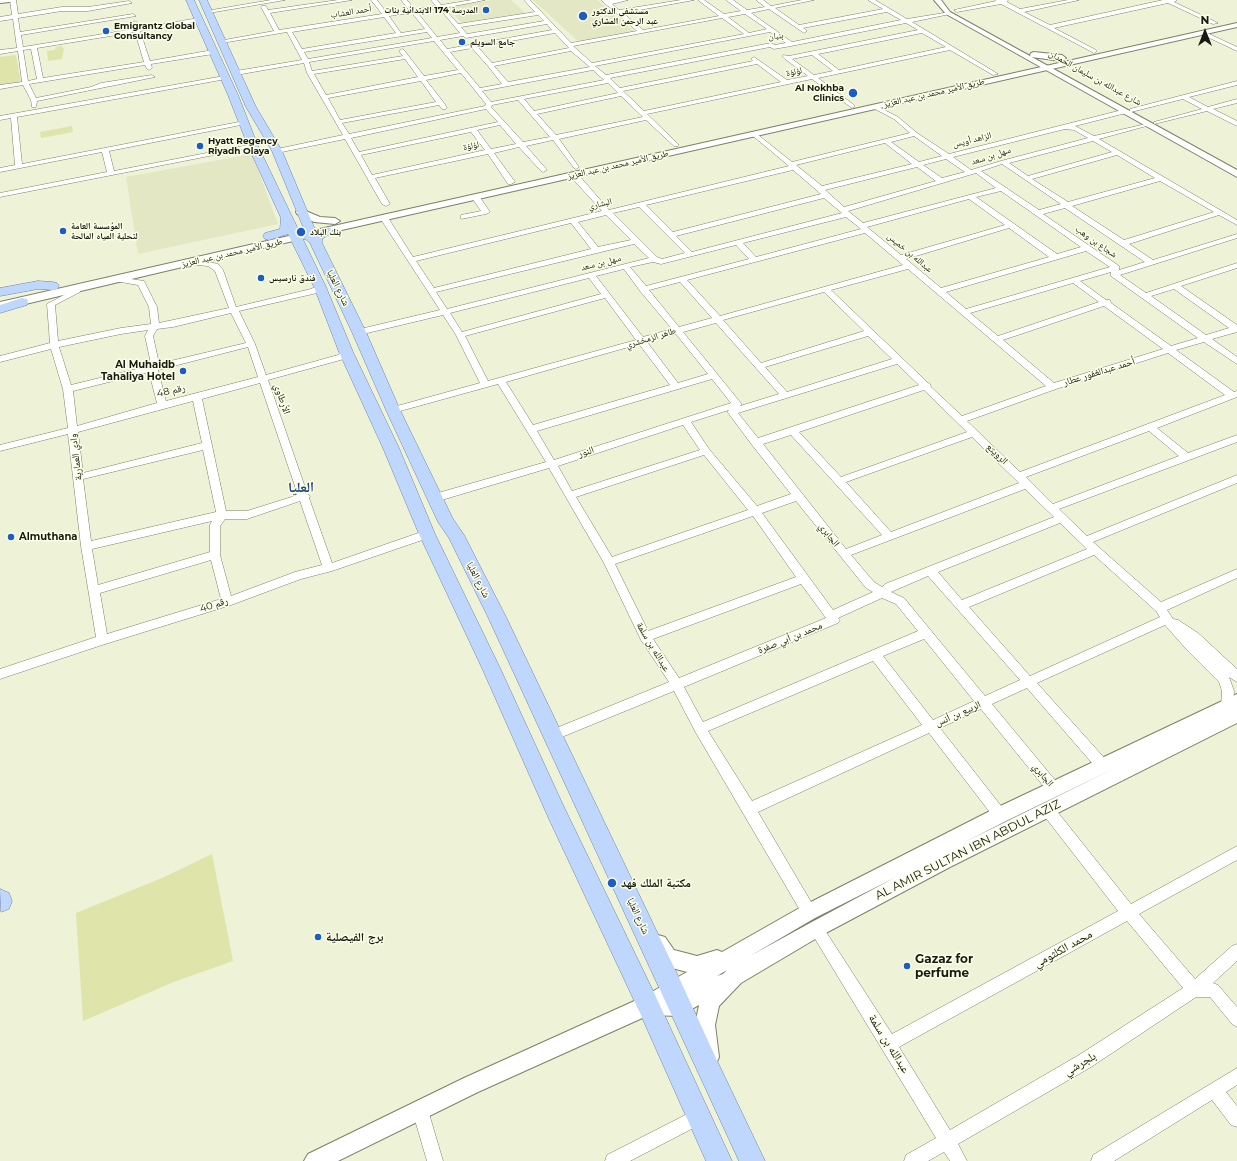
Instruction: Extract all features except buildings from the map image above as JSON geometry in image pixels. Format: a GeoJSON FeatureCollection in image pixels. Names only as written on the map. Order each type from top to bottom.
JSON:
{"type":"FeatureCollection","features":[{"type":"Feature","properties":{"kind":"main road","name":"شارع العليا"},"geometry":{"type":"LineString","coordinates":[[190,0],[204,10],[217,47],[242,101],[277,151],[318,227],[359,332],[393,410],[446,522],[456,535],[554,735],[711,1076],[752,1161]]}},
{"type":"Feature","properties":{"kind":"main road","name":"طريق الأمير محمد بن عبد العزيز"},"geometry":{"type":"LineString","coordinates":[[1067,60],[1094,51],[1237,18]]}},
{"type":"Feature","properties":{"kind":"main road","name":"طريق الأمير محمد بن عبد العزيز"},"geometry":{"type":"LineString","coordinates":[[318,227],[511,182],[614,166],[755,135],[1023,70],[1042,63],[1067,60],[1237,25]]}},
{"type":"Feature","properties":{"kind":"main road"},"geometry":{"type":"LineString","coordinates":[[1058,75],[1023,70],[1025,61],[1042,63],[1067,60],[1066,67],[1068,74]]}},
{"type":"Feature","properties":{"kind":"main road","name":"طريق الأمير محمد بن عبد العزيز"},"geometry":{"type":"LineString","coordinates":[[318,227],[384,218],[476,198],[635,155],[995,74],[1023,70]]}},
{"type":"Feature","properties":{"kind":"main road","name":"شارع العليا"},"geometry":{"type":"LineString","coordinates":[[242,101],[244,123],[289,233],[320,287],[346,352],[391,448],[431,542],[491,668],[556,812],[648,1005],[719,1161]]}},
{"type":"Feature","properties":{"kind":"main road"},"geometry":{"type":"LineString","coordinates":[[836,116],[862,106],[852,106]]}},
{"type":"Feature","properties":{"kind":"main road"},"geometry":{"type":"LineString","coordinates":[[614,166],[611,165],[611,163],[635,155]]}},
{"type":"Feature","properties":{"kind":"main road"},"geometry":{"type":"LineString","coordinates":[[269,236],[285,231],[287,226],[289,233],[300,239],[306,237],[312,239],[318,227],[304,225],[289,233]]}},
{"type":"Feature","properties":{"kind":"main road","name":"طريق الأمير محمد بن عبد العزيز"},"geometry":{"type":"LineString","coordinates":[[22,302],[190,262],[289,233]]}},
{"type":"Feature","properties":{"kind":"main road","name":"طريق الأمير محمد بن عبد العزيز"},"geometry":{"type":"LineString","coordinates":[[0,297],[269,236]]}},
{"type":"Feature","properties":{"kind":"main road"},"geometry":{"type":"LineString","coordinates":[[0,292],[38,285],[52,286]]}},
{"type":"Feature","properties":{"kind":"main road"},"geometry":{"type":"LineString","coordinates":[[0,308],[22,302]]}},
{"type":"Feature","properties":{"kind":"main road"},"geometry":{"type":"LineString","coordinates":[[415,504],[426,515],[432,515],[436,510],[435,498]]}},
{"type":"Feature","properties":{"kind":"main road"},"geometry":{"type":"LineString","coordinates":[[431,542],[434,533],[445,532],[456,535]]}},
{"type":"Feature","properties":{"kind":"street"},"geometry":{"type":"LineString","coordinates":[[0,2],[11,0],[16,17],[19,49],[25,82],[34,100],[34,112]]}},
{"type":"Feature","properties":{"kind":"street"},"geometry":{"type":"LineString","coordinates":[[0,52],[138,30],[204,10],[282,0]]}},
{"type":"Feature","properties":{"kind":"street"},"geometry":{"type":"LineString","coordinates":[[267,12],[349,0]]}},
{"type":"Feature","properties":{"kind":"street"},"geometry":{"type":"LineString","coordinates":[[374,0],[399,34]]}},
{"type":"Feature","properties":{"kind":"street"},"geometry":{"type":"LineString","coordinates":[[404,0],[412,12],[478,90],[502,123],[543,170]]}},
{"type":"Feature","properties":{"kind":"street"},"geometry":{"type":"LineString","coordinates":[[434,0],[465,35]]}},
{"type":"Feature","properties":{"kind":"street","name":"أحمد العشاب"},"geometry":{"type":"LineString","coordinates":[[0,87],[97,72],[289,31],[482,0]]}},
{"type":"Feature","properties":{"kind":"street"},"geometry":{"type":"LineString","coordinates":[[527,0],[571,47],[676,146]]}},
{"type":"Feature","properties":{"kind":"street"},"geometry":{"type":"LineString","coordinates":[[605,1],[624,0]]}},
{"type":"Feature","properties":{"kind":"street"},"geometry":{"type":"LineString","coordinates":[[618,12],[691,0]]}},
{"type":"Feature","properties":{"kind":"street"},"geometry":{"type":"LineString","coordinates":[[701,0],[749,35]]}},
{"type":"Feature","properties":{"kind":"street"},"geometry":{"type":"LineString","coordinates":[[729,0],[792,44]]}},
{"type":"Feature","properties":{"kind":"street"},"geometry":{"type":"LineString","coordinates":[[759,0],[816,39]]}},
{"type":"Feature","properties":{"kind":"street"},"geometry":{"type":"LineString","coordinates":[[490,65],[641,31],[811,0]]}},
{"type":"Feature","properties":{"kind":"street"},"geometry":{"type":"LineString","coordinates":[[871,0],[995,74]]}},
{"type":"Feature","properties":{"kind":"street"},"geometry":{"type":"LineString","coordinates":[[937,0],[948,13],[1042,63]]}},
{"type":"Feature","properties":{"kind":"street","name":"شارع عبدالله بن سليمان الحمدان"},"geometry":{"type":"LineString","coordinates":[[946,0],[957,10],[1042,63],[1058,75],[1130,111]]}},
{"type":"Feature","properties":{"kind":"street"},"geometry":{"type":"LineString","coordinates":[[957,10],[1000,1],[1013,0]]}},
{"type":"Feature","properties":{"kind":"street"},"geometry":{"type":"LineString","coordinates":[[1020,11],[1076,0]]}},
{"type":"Feature","properties":{"kind":"street"},"geometry":{"type":"LineString","coordinates":[[1135,0],[1147,6]]}},
{"type":"Feature","properties":{"kind":"street"},"geometry":{"type":"LineString","coordinates":[[1050,27],[1169,0],[1214,23]]}},
{"type":"Feature","properties":{"kind":"street"},"geometry":{"type":"LineString","coordinates":[[605,1],[641,31]]}},
{"type":"Feature","properties":{"kind":"street"},"geometry":{"type":"LineString","coordinates":[[1000,1],[1094,51]]}},
{"type":"Feature","properties":{"kind":"street"},"geometry":{"type":"LineString","coordinates":[[0,19],[76,7],[88,10],[128,2],[152,77],[158,91]]}},
{"type":"Feature","properties":{"kind":"street"},"geometry":{"type":"LineString","coordinates":[[261,2],[278,33]]}},
{"type":"Feature","properties":{"kind":"street"},"geometry":{"type":"LineString","coordinates":[[72,41],[67,26],[68,18],[76,7]]}},
{"type":"Feature","properties":{"kind":"street"},"geometry":{"type":"LineString","coordinates":[[799,27],[888,10]]}},
{"type":"Feature","properties":{"kind":"street"},"geometry":{"type":"LineString","coordinates":[[457,26],[539,12]]}},
{"type":"Feature","properties":{"kind":"street","name":"بنبان"},"geometry":{"type":"LineString","coordinates":[[277,151],[450,116],[519,98],[524,90],[606,79],[693,53],[743,50],[771,45],[774,47],[948,13]]}},
{"type":"Feature","properties":{"kind":"street"},"geometry":{"type":"LineString","coordinates":[[17,34],[133,16]]}},
{"type":"Feature","properties":{"kind":"street"},"geometry":{"type":"LineString","coordinates":[[0,118],[158,91],[230,75],[306,61],[548,22]]}},
{"type":"Feature","properties":{"kind":"street"},"geometry":{"type":"LineString","coordinates":[[300,51],[427,30]]}},
{"type":"Feature","properties":{"kind":"street"},"geometry":{"type":"LineString","coordinates":[[478,90],[507,85],[524,90],[592,66],[693,53],[749,35],[772,30]]}},
{"type":"Feature","properties":{"kind":"street"},"geometry":{"type":"LineString","coordinates":[[289,31],[306,61],[310,73],[386,204]]}},
{"type":"Feature","properties":{"kind":"street"},"geometry":{"type":"LineString","coordinates":[[444,50],[555,31]]}},
{"type":"Feature","properties":{"kind":"street"},"geometry":{"type":"LineString","coordinates":[[787,58],[924,31]]}},
{"type":"Feature","properties":{"kind":"street"},"geometry":{"type":"LineString","coordinates":[[1203,33],[1237,49]]}},
{"type":"Feature","properties":{"kind":"street"},"geometry":{"type":"LineString","coordinates":[[398,45],[450,116]]}},
{"type":"Feature","properties":{"kind":"street"},"geometry":{"type":"LineString","coordinates":[[474,46],[507,85]]}},
{"type":"Feature","properties":{"kind":"street"},"geometry":{"type":"LineString","coordinates":[[34,47],[40,80]]}},
{"type":"Feature","properties":{"kind":"street"},"geometry":{"type":"LineString","coordinates":[[774,47],[852,106]]}},
{"type":"Feature","properties":{"kind":"street","name":"لؤلؤة"},"geometry":{"type":"LineString","coordinates":[[371,177],[555,138],[644,115],[950,48]]}},
{"type":"Feature","properties":{"kind":"street"},"geometry":{"type":"LineString","coordinates":[[743,50],[787,83]]}},
{"type":"Feature","properties":{"kind":"street"},"geometry":{"type":"LineString","coordinates":[[813,53],[839,72]]}},
{"type":"Feature","properties":{"kind":"street"},"geometry":{"type":"LineString","coordinates":[[310,73],[406,57]]}},
{"type":"Feature","properties":{"kind":"street"},"geometry":{"type":"LineString","coordinates":[[532,113],[758,62]]}},
{"type":"Feature","properties":{"kind":"street","name":"شارع عبدالله بن سليمان الحمدان"},"geometry":{"type":"LineString","coordinates":[[1042,63],[1068,74],[1237,174]]}},
{"type":"Feature","properties":{"kind":"street"},"geometry":{"type":"LineString","coordinates":[[324,97],[462,71]]}},
{"type":"Feature","properties":{"kind":"street"},"geometry":{"type":"LineString","coordinates":[[97,72],[101,85]]}},
{"type":"Feature","properties":{"kind":"street"},"geometry":{"type":"LineString","coordinates":[[34,100],[93,89],[101,85],[152,77]]}},
{"type":"Feature","properties":{"kind":"street","name":"الزاهد أويس"},"geometry":{"type":"LineString","coordinates":[[671,235],[917,164],[1237,83]]}},
{"type":"Feature","properties":{"kind":"street"},"geometry":{"type":"LineString","coordinates":[[93,89],[98,101]]}},
{"type":"Feature","properties":{"kind":"street"},"geometry":{"type":"LineString","coordinates":[[1184,97],[1235,122]]}},
{"type":"Feature","properties":{"kind":"street"},"geometry":{"type":"LineString","coordinates":[[519,98],[555,138],[575,171],[607,212],[654,259]]}},
{"type":"Feature","properties":{"kind":"street","name":"سهل بن سعد"},"geometry":{"type":"LineString","coordinates":[[359,332],[592,276],[654,259],[662,262],[689,253],[738,242],[845,212],[1003,162],[1237,101]]}},
{"type":"Feature","properties":{"kind":"street"},"geometry":{"type":"LineString","coordinates":[[339,122],[441,103]]}},
{"type":"Feature","properties":{"kind":"street","name":"شجاع بن وهب"},"geometry":{"type":"LineString","coordinates":[[875,107],[896,118],[915,134],[947,156],[1003,188],[1087,248],[1144,296],[1237,361]]}},
{"type":"Feature","properties":{"kind":"street"},"geometry":{"type":"LineString","coordinates":[[14,115],[19,166]]}},
{"type":"Feature","properties":{"kind":"street"},"geometry":{"type":"LineString","coordinates":[[0,170],[244,123]]}},
{"type":"Feature","properties":{"kind":"street"},"geometry":{"type":"LineString","coordinates":[[357,154],[502,123]]}},
{"type":"Feature","properties":{"kind":"street","name":"شارع عبدالله بن سليمان الحمدان"},"geometry":{"type":"LineString","coordinates":[[1152,124],[1237,169]]}},
{"type":"Feature","properties":{"kind":"street"},"geometry":{"type":"LineString","coordinates":[[1064,127],[1076,128],[1237,223]]}},
{"type":"Feature","properties":{"kind":"street"},"geometry":{"type":"LineString","coordinates":[[473,129],[488,152],[511,182]]}},
{"type":"Feature","properties":{"kind":"street","name":"البشاري"},"geometry":{"type":"LineString","coordinates":[[411,260],[793,166],[915,134]]}},
{"type":"Feature","properties":{"kind":"street","name":"عبدالله بن خميس"},"geometry":{"type":"LineString","coordinates":[[755,135],[1053,387]]}},
{"type":"Feature","properties":{"kind":"street"},"geometry":{"type":"LineString","coordinates":[[886,141],[942,182]]}},
{"type":"Feature","properties":{"kind":"street"},"geometry":{"type":"LineString","coordinates":[[0,195],[253,146]]}},
{"type":"Feature","properties":{"kind":"street"},"geometry":{"type":"LineString","coordinates":[[105,150],[111,174]]}},
{"type":"Feature","properties":{"kind":"street"},"geometry":{"type":"LineString","coordinates":[[1026,178],[1117,153]]}},
{"type":"Feature","properties":{"kind":"street"},"geometry":{"type":"LineString","coordinates":[[1003,162],[1151,262]]}},
{"type":"Feature","properties":{"kind":"street"},"geometry":{"type":"LineString","coordinates":[[1038,213],[1161,178]]}},
{"type":"Feature","properties":{"kind":"street"},"geometry":{"type":"LineString","coordinates":[[643,289],[1003,188]]}},
{"type":"Feature","properties":{"kind":"street"},"geometry":{"type":"LineString","coordinates":[[971,197],[1055,257]]}},
{"type":"Feature","properties":{"kind":"street"},"geometry":{"type":"LineString","coordinates":[[464,217],[486,212],[476,198]]}},
{"type":"Feature","properties":{"kind":"street"},"geometry":{"type":"LineString","coordinates":[[640,204],[689,253]]}},
{"type":"Feature","properties":{"kind":"street"},"geometry":{"type":"LineString","coordinates":[[1123,243],[1219,213]]}},
{"type":"Feature","properties":{"kind":"street"},"geometry":{"type":"LineString","coordinates":[[384,218],[460,335],[485,384]]}},
{"type":"Feature","properties":{"kind":"street"},"geometry":{"type":"LineString","coordinates":[[573,221],[596,250]]}},
{"type":"Feature","properties":{"kind":"street"},"geometry":{"type":"LineString","coordinates":[[900,258],[1012,226]]}},
{"type":"Feature","properties":{"kind":"street"},"geometry":{"type":"LineString","coordinates":[[965,312],[1074,280],[1151,262],[1237,236]]}},
{"type":"Feature","properties":{"kind":"street"},"geometry":{"type":"LineString","coordinates":[[432,291],[637,241]]}},
{"type":"Feature","properties":{"kind":"street"},"geometry":{"type":"LineString","coordinates":[[738,242],[754,259]]}},
{"type":"Feature","properties":{"kind":"street"},"geometry":{"type":"LineString","coordinates":[[941,292],[1087,248]]}},
{"type":"Feature","properties":{"kind":"street","name":"الأرطاوي"},"geometry":{"type":"LineString","coordinates":[[190,262],[204,263],[215,266],[219,270],[229,300],[251,344],[305,496],[328,568]]}},
{"type":"Feature","properties":{"kind":"street"},"geometry":{"type":"LineString","coordinates":[[1144,296],[1237,265]]}},
{"type":"Feature","properties":{"kind":"street","name":"طاهر الزمخشري"},"geometry":{"type":"LineString","coordinates":[[393,410],[642,341],[717,318],[909,266]]}},
{"type":"Feature","properties":{"kind":"street","name":"الجابري"},"geometry":{"type":"LineString","coordinates":[[626,267],[714,375],[755,443],[844,554],[870,585],[882,593],[900,601],[1054,789]]}},
{"type":"Feature","properties":{"kind":"street"},"geometry":{"type":"LineString","coordinates":[[592,276],[676,387]]}},
{"type":"Feature","properties":{"kind":"street"},"geometry":{"type":"LineString","coordinates":[[682,278],[785,395]]}},
{"type":"Feature","properties":{"kind":"street"},"geometry":{"type":"LineString","coordinates":[[118,280],[134,281],[141,284],[153,307],[155,325],[149,336],[154,359],[153,368],[162,404]]}},
{"type":"Feature","properties":{"kind":"street"},"geometry":{"type":"LineString","coordinates":[[1074,280],[1107,302],[1170,350],[1235,395]]}},
{"type":"Feature","properties":{"kind":"street"},"geometry":{"type":"LineString","coordinates":[[1175,286],[1237,329]]}},
{"type":"Feature","properties":{"kind":"street"},"geometry":{"type":"LineString","coordinates":[[0,359],[54,345],[121,331],[155,325],[173,324],[314,291],[320,287]]}},
{"type":"Feature","properties":{"kind":"street","name":"الرويتع"},"geometry":{"type":"LineString","coordinates":[[825,289],[1085,540],[1160,608],[1167,620],[1191,647],[1224,679],[1234,707]]}},
{"type":"Feature","properties":{"kind":"street","name":"وادي العمارية"},"geometry":{"type":"LineString","coordinates":[[77,290],[51,304],[54,345],[68,389],[86,546],[102,640]]}},
{"type":"Feature","properties":{"kind":"street"},"geometry":{"type":"LineString","coordinates":[[460,335],[607,296]]}},
{"type":"Feature","properties":{"kind":"street"},"geometry":{"type":"LineString","coordinates":[[997,339],[1107,302]]}},
{"type":"Feature","properties":{"kind":"street","name":"أحمد عبدالغفور عطار"},"geometry":{"type":"LineString","coordinates":[[961,420],[1053,387],[1204,338],[1237,329]]}},
{"type":"Feature","properties":{"kind":"street"},"geometry":{"type":"LineString","coordinates":[[760,366],[871,332]]}},
{"type":"Feature","properties":{"kind":"street"},"geometry":{"type":"LineString","coordinates":[[68,389],[251,344]]}},
{"type":"Feature","properties":{"kind":"street","name":"رقم 48"},"geometry":{"type":"LineString","coordinates":[[0,448],[73,430],[162,404],[197,397],[263,377],[341,357],[346,352]]}},
{"type":"Feature","properties":{"kind":"street","name":"النور"},"geometry":{"type":"LineString","coordinates":[[435,498],[552,464],[684,420],[785,395],[900,360]]}},
{"type":"Feature","properties":{"kind":"street"},"geometry":{"type":"LineString","coordinates":[[531,429],[714,375]]}},
{"type":"Feature","properties":{"kind":"street","name":"عبدالله بن سلمة"},"geometry":{"type":"LineString","coordinates":[[500,380],[552,464],[609,562],[644,637],[677,685],[700,729],[749,809],[808,912]]}},
{"type":"Feature","properties":{"kind":"street"},"geometry":{"type":"LineString","coordinates":[[755,443],[927,386]]}},
{"type":"Feature","properties":{"kind":"street"},"geometry":{"type":"LineString","coordinates":[[1019,476],[1235,395]]}},
{"type":"Feature","properties":{"kind":"street"},"geometry":{"type":"LineString","coordinates":[[197,397],[222,515],[215,525],[215,556],[228,602]]}},
{"type":"Feature","properties":{"kind":"street"},"geometry":{"type":"LineString","coordinates":[[684,420],[706,451],[755,511],[831,616]]}},
{"type":"Feature","properties":{"kind":"street"},"geometry":{"type":"LineString","coordinates":[[1150,427],[1187,457]]}},
{"type":"Feature","properties":{"kind":"street"},"geometry":{"type":"LineString","coordinates":[[792,430],[890,537]]}},
{"type":"Feature","properties":{"kind":"street"},"geometry":{"type":"LineString","coordinates":[[839,481],[974,432]]}},
{"type":"Feature","properties":{"kind":"street"},"geometry":{"type":"LineString","coordinates":[[1052,508],[1237,438]]}},
{"type":"Feature","properties":{"kind":"street"},"geometry":{"type":"LineString","coordinates":[[78,477],[208,445]]}},
{"type":"Feature","properties":{"kind":"street"},"geometry":{"type":"LineString","coordinates":[[570,495],[706,451]]}},
{"type":"Feature","properties":{"kind":"street"},"geometry":{"type":"LineString","coordinates":[[1085,540],[1237,479]]}},
{"type":"Feature","properties":{"kind":"street"},"geometry":{"type":"LineString","coordinates":[[844,554],[1028,484]]}},
{"type":"Feature","properties":{"kind":"street"},"geometry":{"type":"LineString","coordinates":[[86,546],[222,515],[247,514],[305,496]]}},
{"type":"Feature","properties":{"kind":"street"},"geometry":{"type":"LineString","coordinates":[[609,562],[798,496]]}},
{"type":"Feature","properties":{"kind":"street","name":"محمد بن أبي صفرة"},"geometry":{"type":"LineString","coordinates":[[554,735],[834,620],[831,616],[882,593],[889,587],[1062,518]]}},
{"type":"Feature","properties":{"kind":"street","name":"رقم 40"},"geometry":{"type":"LineString","coordinates":[[0,674],[102,640],[228,602],[299,575],[431,542]]}},
{"type":"Feature","properties":{"kind":"street"},"geometry":{"type":"LineString","coordinates":[[961,605],[1096,550]]}},
{"type":"Feature","properties":{"kind":"street"},"geometry":{"type":"LineString","coordinates":[[93,591],[215,556]]}},
{"type":"Feature","properties":{"kind":"street"},"geometry":{"type":"LineString","coordinates":[[930,571],[1103,766]]}},
{"type":"Feature","properties":{"kind":"street"},"geometry":{"type":"LineString","coordinates":[[1160,608],[1237,573]]}},
{"type":"Feature","properties":{"kind":"street"},"geometry":{"type":"LineString","coordinates":[[644,637],[803,579]]}},
{"type":"Feature","properties":{"kind":"street"},"geometry":{"type":"LineString","coordinates":[[1167,620],[1182,627],[1194,636],[1237,677]]}},
{"type":"Feature","properties":{"kind":"street","name":"الربيع بن أنس"},"geometry":{"type":"LineString","coordinates":[[749,809],[1029,681],[1167,620]]}},
{"type":"Feature","properties":{"kind":"street"},"geometry":{"type":"LineString","coordinates":[[700,729],[926,633]]}},
{"type":"Feature","properties":{"kind":"street"},"geometry":{"type":"LineString","coordinates":[[875,655],[1000,815]]}},
{"type":"Feature","properties":{"kind":"street","name":"AL AMIR SULTAN IBN ABDUL AZIZ"},"geometry":{"type":"LineString","coordinates":[[676,998],[735,954],[808,912],[1054,789],[1234,707]]}},
{"type":"Feature","properties":{"kind":"street","name":"AL AMIR SULTAN IBN ABDUL AZIZ"},"geometry":{"type":"LineString","coordinates":[[711,1076],[705,1025],[710,1001],[734,976],[816,929],[1047,809],[1234,707]]}},
{"type":"Feature","properties":{"kind":"street"},"geometry":{"type":"LineString","coordinates":[[1047,809],[1129,913],[1194,990],[1212,990],[1237,1019]]}},
{"type":"Feature","properties":{"kind":"street","name":"محمد الكلثومي"},"geometry":{"type":"LineString","coordinates":[[889,1044],[1237,853]]}},
{"type":"Feature","properties":{"kind":"street","name":"AL AMIR SULTAN IBN ABDUL AZIZ"},"geometry":{"type":"LineString","coordinates":[[640,920],[668,958],[697,964],[735,954]]}},
{"type":"Feature","properties":{"kind":"street","name":"عبدالله بن سلمة"},"geometry":{"type":"LineString","coordinates":[[816,929],[889,1044],[959,1161]]}},
{"type":"Feature","properties":{"kind":"street","name":"بلجرشي"},"geometry":{"type":"LineString","coordinates":[[912,1161],[1085,1061],[1194,990],[1237,951]]}},
{"type":"Feature","properties":{"kind":"street"},"geometry":{"type":"LineString","coordinates":[[315,1161],[471,1085],[648,1005],[676,998],[734,976]]}},
{"type":"Feature","properties":{"kind":"street"},"geometry":{"type":"LineString","coordinates":[[1099,1161],[1215,1091],[1237,1076]]}},
{"type":"Feature","properties":{"kind":"street"},"geometry":{"type":"LineString","coordinates":[[1215,1091],[1237,1119]]}},
{"type":"Feature","properties":{"kind":"street"},"geometry":{"type":"LineString","coordinates":[[420,1110],[435,1161]]}},
{"type":"Feature","properties":{"kind":"street"},"geometry":{"type":"LineString","coordinates":[[613,1161],[699,1116]]}},
{"type":"Feature","properties":{"kind":"shaded area","name":"المدرسة 174 الابتدائية بنات"},"geometry":{"type":"Polygon","coordinates":[[[493,0],[511,0],[525,13],[462,23],[447,7],[493,0]]]}},
{"type":"Feature","properties":{"kind":"shaded area","name":"مستشفى الدكتور عبد الرحمن المشاري"},"geometry":{"type":"Polygon","coordinates":[[[533,0],[597,0],[635,32],[579,42],[533,0]]]}},
{"type":"Feature","properties":{"kind":"shaded area"},"geometry":{"type":"Polygon","coordinates":[[[61,46],[64,49],[62,59],[48,61],[47,51],[55,50],[56,47],[61,46]]]}},
{"type":"Feature","properties":{"kind":"shaded area"},"geometry":{"type":"Polygon","coordinates":[[[16,55],[21,83],[0,86],[0,57],[16,55]]]}},
{"type":"Feature","properties":{"kind":"shaded area"},"geometry":{"type":"Polygon","coordinates":[[[72,126],[73,132],[41,138],[40,132],[72,126]]]}},
{"type":"Feature","properties":{"kind":"shaded area"},"geometry":{"type":"Polygon","coordinates":[[[252,154],[278,224],[138,254],[126,177],[252,154]]]}},
{"type":"Feature","properties":{"kind":"shaded area"},"geometry":{"type":"Polygon","coordinates":[[[212,854],[233,961],[176,981],[83,1021],[76,913],[162,878],[212,854]]]}},
{"type":"Feature","properties":{"kind":"place","name":"المدرسة 174 الابتدائية بنات"},"geometry":{"type":"Point","coordinates":[486,10]}},
{"type":"Feature","properties":{"kind":"place","name":"مستشفى الدكتور عبد الرحمن المشاري"},"geometry":{"type":"Point","coordinates":[583,16]}},
{"type":"Feature","properties":{"kind":"place","name":"Emigrantz Global Consultancy"},"geometry":{"type":"Point","coordinates":[106,31]}},
{"type":"Feature","properties":{"kind":"place","name":"جامع السويلم"},"geometry":{"type":"Point","coordinates":[462,42]}},
{"type":"Feature","properties":{"kind":"place","name":"Al Nokhba Clinics"},"geometry":{"type":"Point","coordinates":[853,93]}},
{"type":"Feature","properties":{"kind":"place","name":"Hyatt Regency Riyadh Olaya"},"geometry":{"type":"Point","coordinates":[200,146]}},
{"type":"Feature","properties":{"kind":"place","name":"المؤسسة العامة لتحلية المياه المالحة"},"geometry":{"type":"Point","coordinates":[63,231]}},
{"type":"Feature","properties":{"kind":"place","name":"بنك البلاد"},"geometry":{"type":"Point","coordinates":[301,232]}},
{"type":"Feature","properties":{"kind":"place","name":"فندق نارسيس"},"geometry":{"type":"Point","coordinates":[261,278]}},
{"type":"Feature","properties":{"kind":"place","name":"Al Muhaidb Tahaliya Hotel"},"geometry":{"type":"Point","coordinates":[183,371]}},
{"type":"Feature","properties":{"kind":"place","name":"Almuthana"},"geometry":{"type":"Point","coordinates":[11,537]}},
{"type":"Feature","properties":{"kind":"place","name":"مكتبة الملك فهد"},"geometry":{"type":"Point","coordinates":[612,883]}},
{"type":"Feature","properties":{"kind":"place","name":"برج الفيصلية"},"geometry":{"type":"Point","coordinates":[318,937]}},
{"type":"Feature","properties":{"kind":"place","name":"Gazaz for perfume"},"geometry":{"type":"Point","coordinates":[907,966]}},
{"type":"Feature","properties":{"kind":"district","name":"العليا"},"geometry":{"type":"Point","coordinates":[301,488]}}]}
